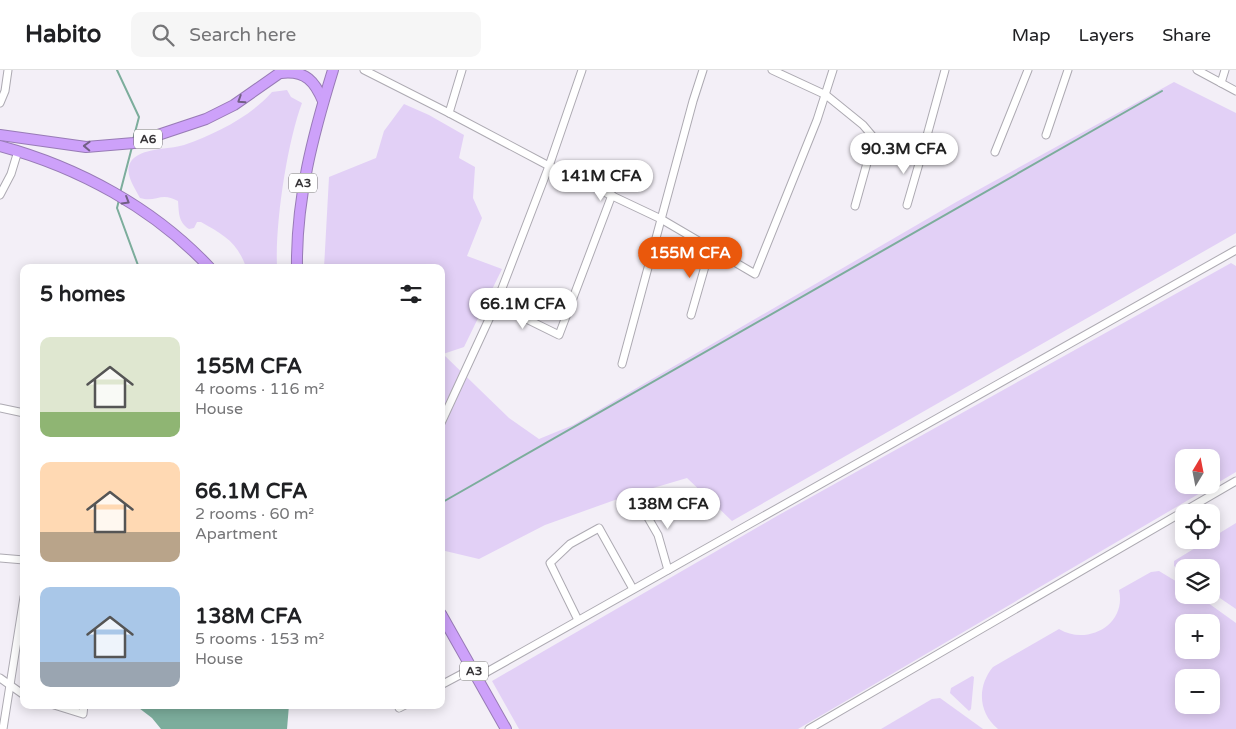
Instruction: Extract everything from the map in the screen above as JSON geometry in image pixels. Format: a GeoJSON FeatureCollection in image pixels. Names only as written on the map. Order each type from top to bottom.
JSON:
{"type":"FeatureCollection","features":[{"type":"Feature","properties":{"kind":"highway","name":"A3"},"geometry":{"type":"LineString","coordinates":[[297,264],[299,216],[304,177],[323,101],[333,70]]}},
{"type":"Feature","properties":{"kind":"highway"},"geometry":{"type":"LineString","coordinates":[[283,71],[294,71],[308,75],[316,84],[323,101]]}},
{"type":"Feature","properties":{"kind":"highway","name":"A6"},"geometry":{"type":"LineString","coordinates":[[0,135],[86,146],[134,143],[176,131],[206,119],[234,104],[283,71]]}},
{"type":"Feature","properties":{"kind":"highway"},"geometry":{"type":"LineString","coordinates":[[18,151],[21,138]]}},
{"type":"Feature","properties":{"kind":"highway"},"geometry":{"type":"LineString","coordinates":[[0,146],[75,173],[131,204],[178,237],[206,264]]}},
{"type":"Feature","properties":{"kind":"highway","name":"A3"},"geometry":{"type":"LineString","coordinates":[[445,621],[506,729]]}},
{"type":"Feature","properties":{"kind":"street"},"geometry":{"type":"LineString","coordinates":[[0,102],[5,91],[8,70]]}},
{"type":"Feature","properties":{"kind":"street"},"geometry":{"type":"LineString","coordinates":[[364,70],[449,112],[549,166],[661,219],[755,274],[826,95],[833,70]]}},
{"type":"Feature","properties":{"kind":"street"},"geometry":{"type":"LineString","coordinates":[[449,112],[462,70]]}},
{"type":"Feature","properties":{"kind":"street"},"geometry":{"type":"LineString","coordinates":[[445,414],[496,304],[549,166],[582,70]]}},
{"type":"Feature","properties":{"kind":"street"},"geometry":{"type":"LineString","coordinates":[[622,364],[693,101],[704,70]]}},
{"type":"Feature","properties":{"kind":"street"},"geometry":{"type":"LineString","coordinates":[[772,70],[826,95],[863,125],[874,138],[923,150]]}},
{"type":"Feature","properties":{"kind":"street"},"geometry":{"type":"LineString","coordinates":[[907,205],[944,70]]}},
{"type":"Feature","properties":{"kind":"street"},"geometry":{"type":"LineString","coordinates":[[995,152],[1028,70]]}},
{"type":"Feature","properties":{"kind":"street"},"geometry":{"type":"LineString","coordinates":[[1046,135],[1068,70]]}},
{"type":"Feature","properties":{"kind":"street"},"geometry":{"type":"LineString","coordinates":[[1197,70],[1236,91]]}},
{"type":"Feature","properties":{"kind":"street"},"geometry":{"type":"LineString","coordinates":[[1221,83],[1225,70]]}},
{"type":"Feature","properties":{"kind":"street"},"geometry":{"type":"LineString","coordinates":[[855,206],[874,138]]}},
{"type":"Feature","properties":{"kind":"street"},"geometry":{"type":"LineString","coordinates":[[0,195],[11,174],[18,151]]}},
{"type":"Feature","properties":{"kind":"street"},"geometry":{"type":"LineString","coordinates":[[496,304],[559,336],[612,195]]}},
{"type":"Feature","properties":{"kind":"street"},"geometry":{"type":"LineString","coordinates":[[691,315],[710,249]]}},
{"type":"Feature","properties":{"kind":"street"},"geometry":{"type":"LineString","coordinates":[[445,684],[475,673],[578,620],[1236,250]]}},
{"type":"Feature","properties":{"kind":"street"},"geometry":{"type":"LineString","coordinates":[[0,408],[20,412]]}},
{"type":"Feature","properties":{"kind":"street"},"geometry":{"type":"LineString","coordinates":[[809,729],[1236,480]]}},
{"type":"Feature","properties":{"kind":"street"},"geometry":{"type":"LineString","coordinates":[[639,502],[658,535],[668,570]]}},
{"type":"Feature","properties":{"kind":"street"},"geometry":{"type":"LineString","coordinates":[[578,620],[550,563],[584,535],[599,528],[633,589]]}},
{"type":"Feature","properties":{"kind":"street"},"geometry":{"type":"LineString","coordinates":[[0,558],[20,560]]}},
{"type":"Feature","properties":{"kind":"street"},"geometry":{"type":"LineString","coordinates":[[3,729],[20,622]]}},
{"type":"Feature","properties":{"kind":"street"},"geometry":{"type":"LineString","coordinates":[[0,678],[20,692]]}},
{"type":"Feature","properties":{"kind":"street"},"geometry":{"type":"LineString","coordinates":[[67,709],[83,714],[84,709]]}},
{"type":"Feature","properties":{"kind":"shaded area"},"geometry":{"type":"Polygon","coordinates":[[[1174,82],[1236,113],[1236,233],[732,521],[687,478],[626,496],[545,525],[479,559],[445,551],[445,356],[509,418],[539,439],[573,425],[958,201],[1174,82]]]}},
{"type":"Feature","properties":{"kind":"shaded area"},"geometry":{"type":"Polygon","coordinates":[[[287,90],[291,97],[302,103],[291,139],[283,184],[278,229],[277,264],[245,264],[234,245],[216,231],[201,222],[197,222],[194,228],[189,229],[185,226],[179,213],[178,201],[167,197],[140,198],[128,170],[132,160],[138,155],[153,150],[184,145],[208,136],[231,124],[243,117],[272,92],[287,90]]]}},
{"type":"Feature","properties":{"kind":"shaded area"},"geometry":{"type":"Polygon","coordinates":[[[404,104],[429,115],[464,135],[459,158],[475,167],[473,198],[482,218],[467,256],[502,269],[464,347],[445,353],[445,264],[324,264],[329,177],[376,158],[384,131],[404,104]]]}},
{"type":"Feature","properties":{"kind":"shaded area"},"geometry":{"type":"Polygon","coordinates":[[[1231,263],[1236,266],[1236,472],[1220,481],[1220,449],[1175,449],[1175,494],[1199,494],[1181,504],[1175,504],[1175,508],[798,729],[519,729],[492,681],[777,516],[1231,263]]]}},
{"type":"Feature","properties":{"kind":"shaded area"},"geometry":{"type":"Polygon","coordinates":[[[1236,523],[1236,609],[1220,598],[1220,559],[1177,559],[1194,549],[1220,549],[1220,533],[1236,523]]]}},
{"type":"Feature","properties":{"kind":"shaded area"},"geometry":{"type":"Polygon","coordinates":[[[1159,571],[1175,581],[1175,604],[1210,604],[1236,623],[1236,729],[998,729],[991,723],[983,707],[982,691],[984,682],[993,667],[1059,629],[1070,634],[1081,635],[1102,629],[1111,622],[1117,613],[1120,602],[1119,590],[1151,572],[1159,571]]]}},
{"type":"Feature","properties":{"kind":"shaded area"},"geometry":{"type":"Polygon","coordinates":[[[972,676],[974,677],[971,709],[969,711],[950,693],[951,688],[972,676]]]}},
{"type":"Feature","properties":{"kind":"shaded area"},"geometry":{"type":"Polygon","coordinates":[[[940,698],[983,729],[881,729],[932,699],[940,698]]]}},
{"type":"Feature","properties":{"kind":"shaded area"},"geometry":{"type":"Polygon","coordinates":[[[140,709],[289,709],[287,729],[161,729],[152,718],[140,709]]]}},
{"type":"Feature","properties":{"kind":"waterway"},"geometry":{"type":"LineString","coordinates":[[117,70],[139,117],[133,140]]}},
{"type":"Feature","properties":{"kind":"waterway"},"geometry":{"type":"LineString","coordinates":[[445,501],[1162,91]]}},
{"type":"Feature","properties":{"kind":"waterway"},"geometry":{"type":"LineString","coordinates":[[120,193],[132,147]]}},
{"type":"Feature","properties":{"kind":"waterway"},"geometry":{"type":"LineString","coordinates":[[119,200],[117,208],[138,264]]}}]}
